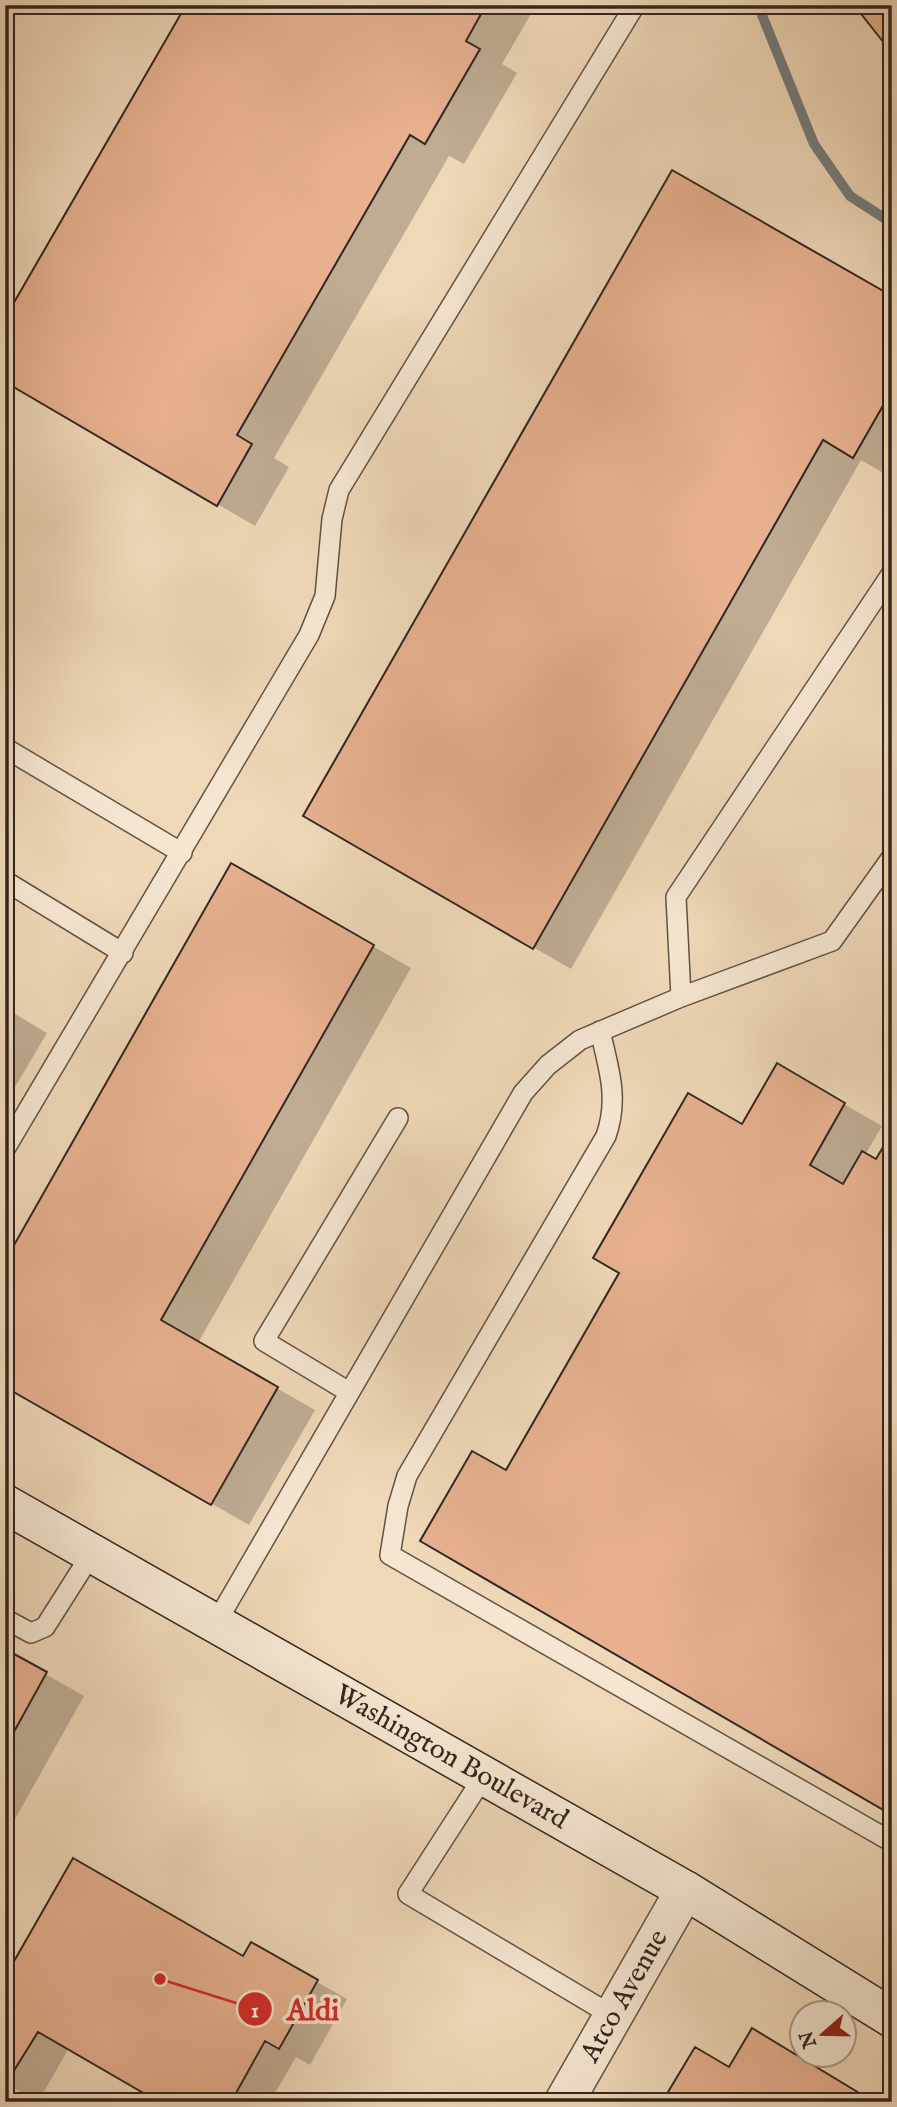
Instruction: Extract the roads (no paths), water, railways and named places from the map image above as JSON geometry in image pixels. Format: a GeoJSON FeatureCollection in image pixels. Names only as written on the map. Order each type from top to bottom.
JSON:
{"type":"FeatureCollection","features":[{"type":"Feature","properties":{"kind":"main road","name":"Washington Boulevard"},"geometry":{"type":"LineString","coordinates":[[5,1504],[685,1890],[892,2018]]}},
{"type":"Feature","properties":{"kind":"main road","name":"Atco Avenue"},"geometry":{"type":"LineString","coordinates":[[564,2102],[685,1890]]}},
{"type":"Feature","properties":{"kind":"lane"},"geometry":{"type":"LineString","coordinates":[[5,1149],[309,635],[325,596],[332,519],[339,490],[635,5]]}},
{"type":"Feature","properties":{"kind":"lane"},"geometry":{"type":"LineString","coordinates":[[681,998],[676,897],[892,573]]}},
{"type":"Feature","properties":{"kind":"lane"},"geometry":{"type":"LineString","coordinates":[[5,748],[182,853]]}},
{"type":"Feature","properties":{"kind":"lane"},"geometry":{"type":"LineString","coordinates":[[216,1623],[523,1093],[558,1057],[580,1040],[681,998],[832,941],[892,857]]}},
{"type":"Feature","properties":{"kind":"lane"},"geometry":{"type":"LineString","coordinates":[[5,881],[123,953]]}},
{"type":"Feature","properties":{"kind":"lane"},"geometry":{"type":"LineString","coordinates":[[600,1031],[614,1090],[613,1116],[606,1136],[407,1476],[398,1506],[390,1555],[892,1842]]}},
{"type":"Feature","properties":{"kind":"lane"},"geometry":{"type":"LineString","coordinates":[[349,1392],[264,1341],[398,1118]]}},
{"type":"Feature","properties":{"kind":"lane"},"geometry":{"type":"LineString","coordinates":[[5,1619],[31,1633],[45,1627],[92,1553]]}},
{"type":"Feature","properties":{"kind":"lane"},"geometry":{"type":"LineString","coordinates":[[484,1776],[408,1894],[613,2016]]}},
{"type":"Feature","properties":{"kind":"waterway"},"geometry":{"type":"LineString","coordinates":[[758,5],[814,144],[850,196],[892,223]]}},
{"type":"Feature","properties":{"kind":"place","name":"Aldi"},"geometry":{"type":"Point","coordinates":[160,1979]}}]}
